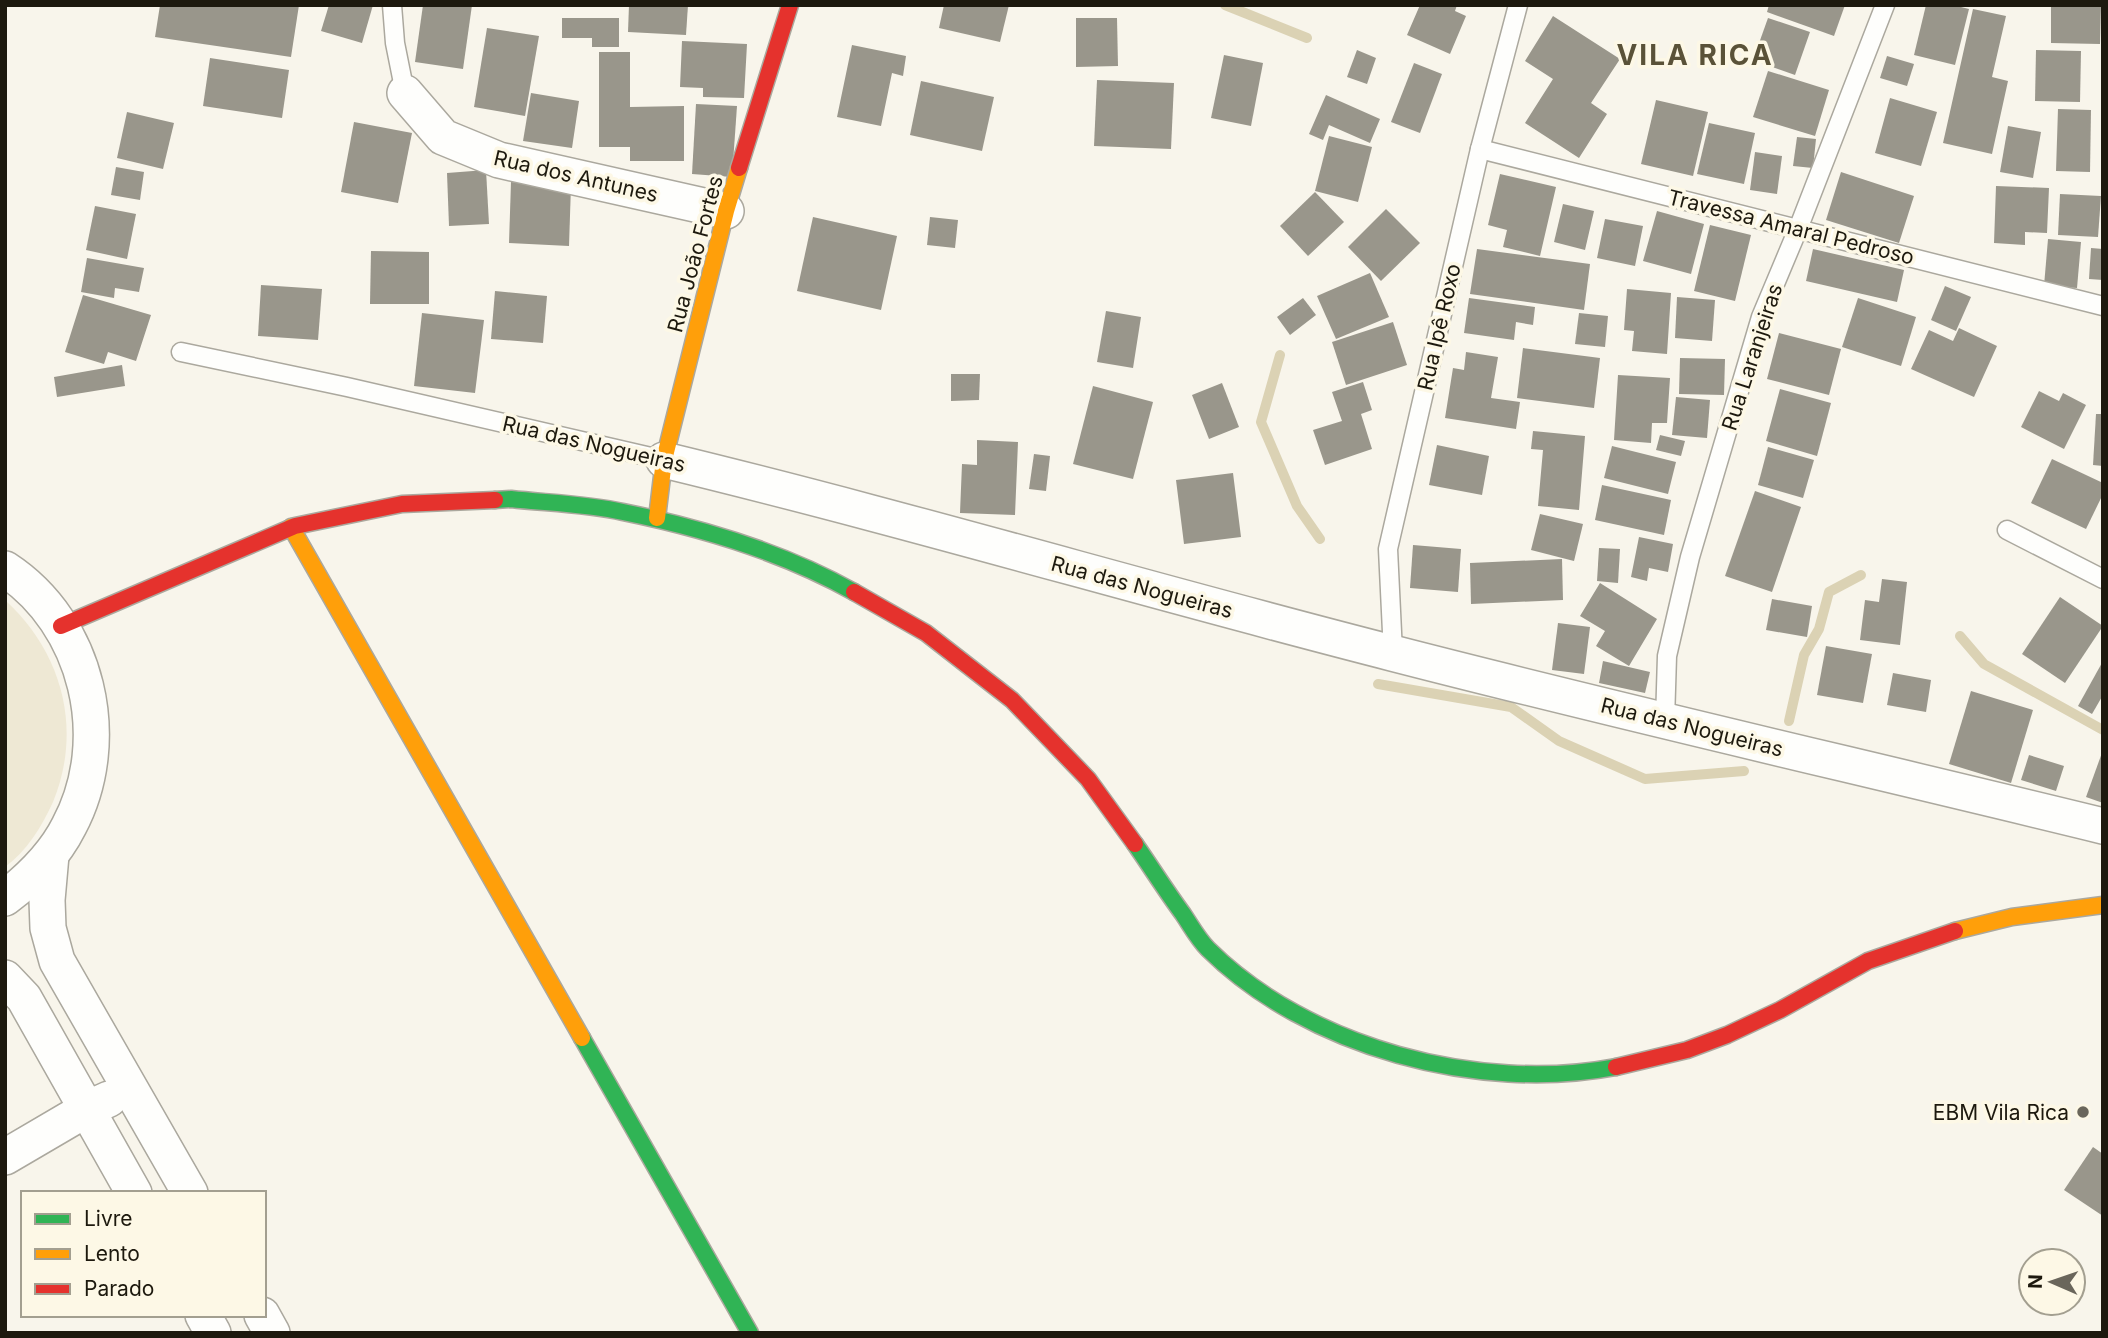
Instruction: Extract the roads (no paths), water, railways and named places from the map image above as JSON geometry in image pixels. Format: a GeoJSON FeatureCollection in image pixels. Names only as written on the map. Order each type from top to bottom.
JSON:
{"type":"FeatureCollection","features":[{"type":"Feature","properties":{"kind":"street","name":"Rua João Fortes"},"geometry":{"type":"LineString","coordinates":[[657,518],[664,460],[726,211],[790,5]]}},
{"type":"Feature","properties":{"kind":"street","name":"Rua dos Antunes"},"geometry":{"type":"LineString","coordinates":[[405,93],[443,137],[499,160],[726,211]]}},
{"type":"Feature","properties":{"kind":"street","name":"Rua das Nogueiras"},"geometry":{"type":"LineString","coordinates":[[664,460],[1393,653],[2103,826]]}},
{"type":"Feature","properties":{"kind":"street"},"geometry":{"type":"LineString","coordinates":[[61,626],[291,527],[352,513],[402,506],[478,500],[604,508],[657,518],[727,537],[786,558],[843,584],[899,615],[1001,690],[1047,734],[1090,781],[1207,948],[1246,980],[1288,1007],[1334,1031],[1380,1050],[1479,1072],[1530,1075],[1581,1073],[1631,1066],[1680,1053],[1728,1036],[1774,1014],[1817,986],[1912,944],[2011,916],[2103,905]]}},
{"type":"Feature","properties":{"kind":"street"},"geometry":{"type":"LineString","coordinates":[[291,527],[750,1333]]}},
{"type":"Feature","properties":{"kind":"street"},"geometry":{"type":"LineString","coordinates":[[5,569],[40,598],[61,626],[77,657],[87,690],[92,725],[90,760],[83,793],[69,826],[51,855],[27,881],[5,898]]}},
{"type":"Feature","properties":{"kind":"street"},"geometry":{"type":"LineString","coordinates":[[51,855],[47,900],[48,929],[57,961],[189,1191]]}},
{"type":"Feature","properties":{"kind":"street"},"geometry":{"type":"LineString","coordinates":[[5,978],[24,998],[133,1191]]}},
{"type":"Feature","properties":{"kind":"street"},"geometry":{"type":"LineString","coordinates":[[5,1157],[87,1109],[130,1091]]}},
{"type":"Feature","properties":{"kind":"street"},"geometry":{"type":"LineString","coordinates":[[204,1317],[213,1333]]}},
{"type":"Feature","properties":{"kind":"street"},"geometry":{"type":"LineString","coordinates":[[262,1317],[272,1333]]}},
{"type":"Feature","properties":{"kind":"lane"},"geometry":{"type":"LineString","coordinates":[[392,5],[395,43],[405,93]]}},
{"type":"Feature","properties":{"kind":"lane","name":"Rua Ipê Roxo"},"geometry":{"type":"LineString","coordinates":[[1393,653],[1388,549],[1480,149],[1518,5]]}},
{"type":"Feature","properties":{"kind":"lane","name":"Rua Laranjeiras"},"geometry":{"type":"LineString","coordinates":[[1665,721],[1667,656],[1690,557],[1761,317],[1885,5]]}},
{"type":"Feature","properties":{"kind":"lane","name":"Travessa Amaral Pedroso"},"geometry":{"type":"LineString","coordinates":[[1480,149],[2103,306]]}},
{"type":"Feature","properties":{"kind":"lane","name":"Rua das Nogueiras"},"geometry":{"type":"LineString","coordinates":[[181,352],[664,460]]}},
{"type":"Feature","properties":{"kind":"lane"},"geometry":{"type":"LineString","coordinates":[[2007,530],[2103,579]]}},
{"type":"Feature","properties":{"kind":"waterway"},"geometry":{"type":"LineString","coordinates":[[1225,5],[1307,38]]}},
{"type":"Feature","properties":{"kind":"waterway"},"geometry":{"type":"LineString","coordinates":[[1280,355],[1261,422],[1297,506],[1320,539]]}},
{"type":"Feature","properties":{"kind":"waterway"},"geometry":{"type":"LineString","coordinates":[[1789,721],[1804,655],[1819,629],[1829,592],[1861,575]]}},
{"type":"Feature","properties":{"kind":"waterway"},"geometry":{"type":"LineString","coordinates":[[1960,636],[1984,664],[2103,730]]}},
{"type":"Feature","properties":{"kind":"waterway"},"geometry":{"type":"LineString","coordinates":[[1378,684],[1511,707],[1559,741],[1645,779],[1744,771]]}},
{"type":"Feature","properties":{"kind":"place","name":"EBM Vila Rica"},"geometry":{"type":"Point","coordinates":[2083,1112]}},
{"type":"Feature","properties":{"kind":"district","name":"VILA RICA"},"geometry":{"type":"Point","coordinates":[1695,55]}}]}
